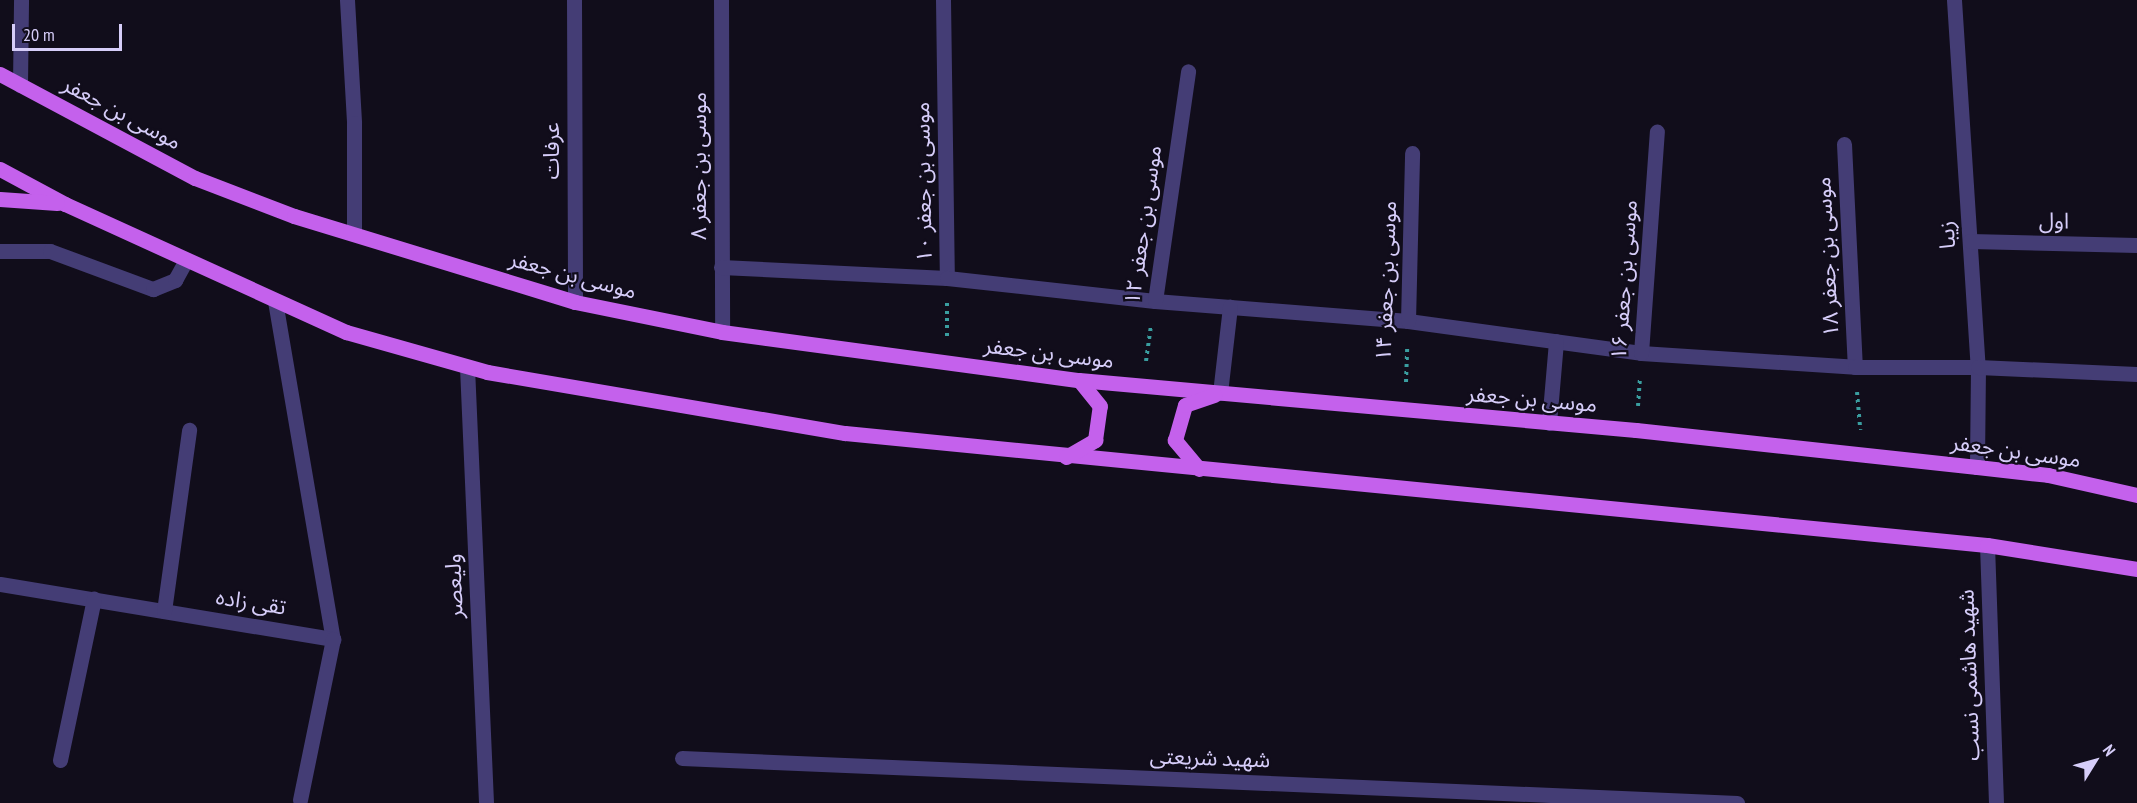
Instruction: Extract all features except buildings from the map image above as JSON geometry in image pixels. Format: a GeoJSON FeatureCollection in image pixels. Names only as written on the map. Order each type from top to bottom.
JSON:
{"type":"FeatureCollection","features":[{"type":"Feature","properties":{"kind":"main road"},"geometry":{"type":"LineString","coordinates":[[0,64],[20,85]]}},
{"type":"Feature","properties":{"kind":"main road","name":"موسی بن جعفر"},"geometry":{"type":"LineString","coordinates":[[0,74],[195,178],[294,216],[575,302],[722,332],[1078,380],[1636,430],[2048,475],[2137,495]]}},
{"type":"Feature","properties":{"kind":"main road"},"geometry":{"type":"LineString","coordinates":[[0,169],[65,204],[346,332],[467,367],[845,433],[1066,457],[1987,545],[2137,569]]}},
{"type":"Feature","properties":{"kind":"main road"},"geometry":{"type":"LineString","coordinates":[[0,199],[65,204]]}},
{"type":"Feature","properties":{"kind":"main road"},"geometry":{"type":"LineString","coordinates":[[1066,457],[1095,440],[1100,406],[1078,380]]}},
{"type":"Feature","properties":{"kind":"main road"},"geometry":{"type":"LineString","coordinates":[[1199,469],[1175,440],[1185,405],[1220,393]]}},
{"type":"Feature","properties":{"kind":"street"},"geometry":{"type":"LineString","coordinates":[[20,85],[21,0]]}},
{"type":"Feature","properties":{"kind":"street"},"geometry":{"type":"LineString","coordinates":[[347,0],[354,123],[354,233]]}},
{"type":"Feature","properties":{"kind":"street","name":"عرفات"},"geometry":{"type":"LineString","coordinates":[[574,0],[575,302]]}},
{"type":"Feature","properties":{"kind":"street","name":"موسی بن جعفر ۸"},"geometry":{"type":"LineString","coordinates":[[721,0],[722,332]]}},
{"type":"Feature","properties":{"kind":"street","name":"موسی بن جعفر ۱۰"},"geometry":{"type":"LineString","coordinates":[[943,0],[947,278]]}},
{"type":"Feature","properties":{"kind":"street","name":"زیبا"},"geometry":{"type":"LineString","coordinates":[[1954,0],[1978,367],[1977,467]]}},
{"type":"Feature","properties":{"kind":"street","name":"موسی بن جعفر ۱۲"},"geometry":{"type":"LineString","coordinates":[[1155,301],[1188,71]]}},
{"type":"Feature","properties":{"kind":"street","name":"موسی بن جعفر ۱۶"},"geometry":{"type":"LineString","coordinates":[[1641,353],[1657,132]]}},
{"type":"Feature","properties":{"kind":"street","name":"موسی بن جعفر ۱۸"},"geometry":{"type":"LineString","coordinates":[[1844,144],[1855,368]]}},
{"type":"Feature","properties":{"kind":"street","name":"موسی بن جعفر ۱۴"},"geometry":{"type":"LineString","coordinates":[[1408,321],[1412,153]]}},
{"type":"Feature","properties":{"kind":"street","name":"اول"},"geometry":{"type":"LineString","coordinates":[[1970,241],[2137,245]]}},
{"type":"Feature","properties":{"kind":"street"},"geometry":{"type":"LineString","coordinates":[[0,250],[50,251],[153,289],[175,280],[186,260]]}},
{"type":"Feature","properties":{"kind":"street"},"geometry":{"type":"LineString","coordinates":[[722,267],[947,278],[1155,301],[1408,321],[1641,353],[1855,368],[1978,367],[2137,374]]}},
{"type":"Feature","properties":{"kind":"street"},"geometry":{"type":"LineString","coordinates":[[275,301],[333,639],[300,800]]}},
{"type":"Feature","properties":{"kind":"street"},"geometry":{"type":"LineString","coordinates":[[1220,393],[1230,307]]}},
{"type":"Feature","properties":{"kind":"street"},"geometry":{"type":"LineString","coordinates":[[1549,423],[1556,341]]}},
{"type":"Feature","properties":{"kind":"street","name":"ولیعصر"},"geometry":{"type":"LineString","coordinates":[[467,367],[486,803]]}},
{"type":"Feature","properties":{"kind":"street"},"geometry":{"type":"LineString","coordinates":[[164,611],[189,430]]}},
{"type":"Feature","properties":{"kind":"street","name":"شهید هاشمی نسب"},"geometry":{"type":"LineString","coordinates":[[1987,545],[1996,803]]}},
{"type":"Feature","properties":{"kind":"street","name":"تقی زاده"},"geometry":{"type":"LineString","coordinates":[[0,584],[333,639]]}},
{"type":"Feature","properties":{"kind":"street"},"geometry":{"type":"LineString","coordinates":[[60,760],[94,599]]}},
{"type":"Feature","properties":{"kind":"street","name":"شهید شریعتی"},"geometry":{"type":"LineString","coordinates":[[682,758],[1737,803]]}},
{"type":"Feature","properties":{"kind":"path","name":"موسی بن جعفر ۱۰"},"geometry":{"type":"LineString","coordinates":[[947,278],[948,363]]}},
{"type":"Feature","properties":{"kind":"path","name":"موسی بن جعفر ۱۲"},"geometry":{"type":"LineString","coordinates":[[1143,386],[1155,301]]}},
{"type":"Feature","properties":{"kind":"path","name":"موسی بن جعفر ۱۴"},"geometry":{"type":"LineString","coordinates":[[1405,410],[1408,321]]}},
{"type":"Feature","properties":{"kind":"path","name":"موسی بن جعفر ۱۶"},"geometry":{"type":"LineString","coordinates":[[1636,430],[1641,353]]}},
{"type":"Feature","properties":{"kind":"path"},"geometry":{"type":"LineString","coordinates":[[1855,368],[1863,454]]}}]}
